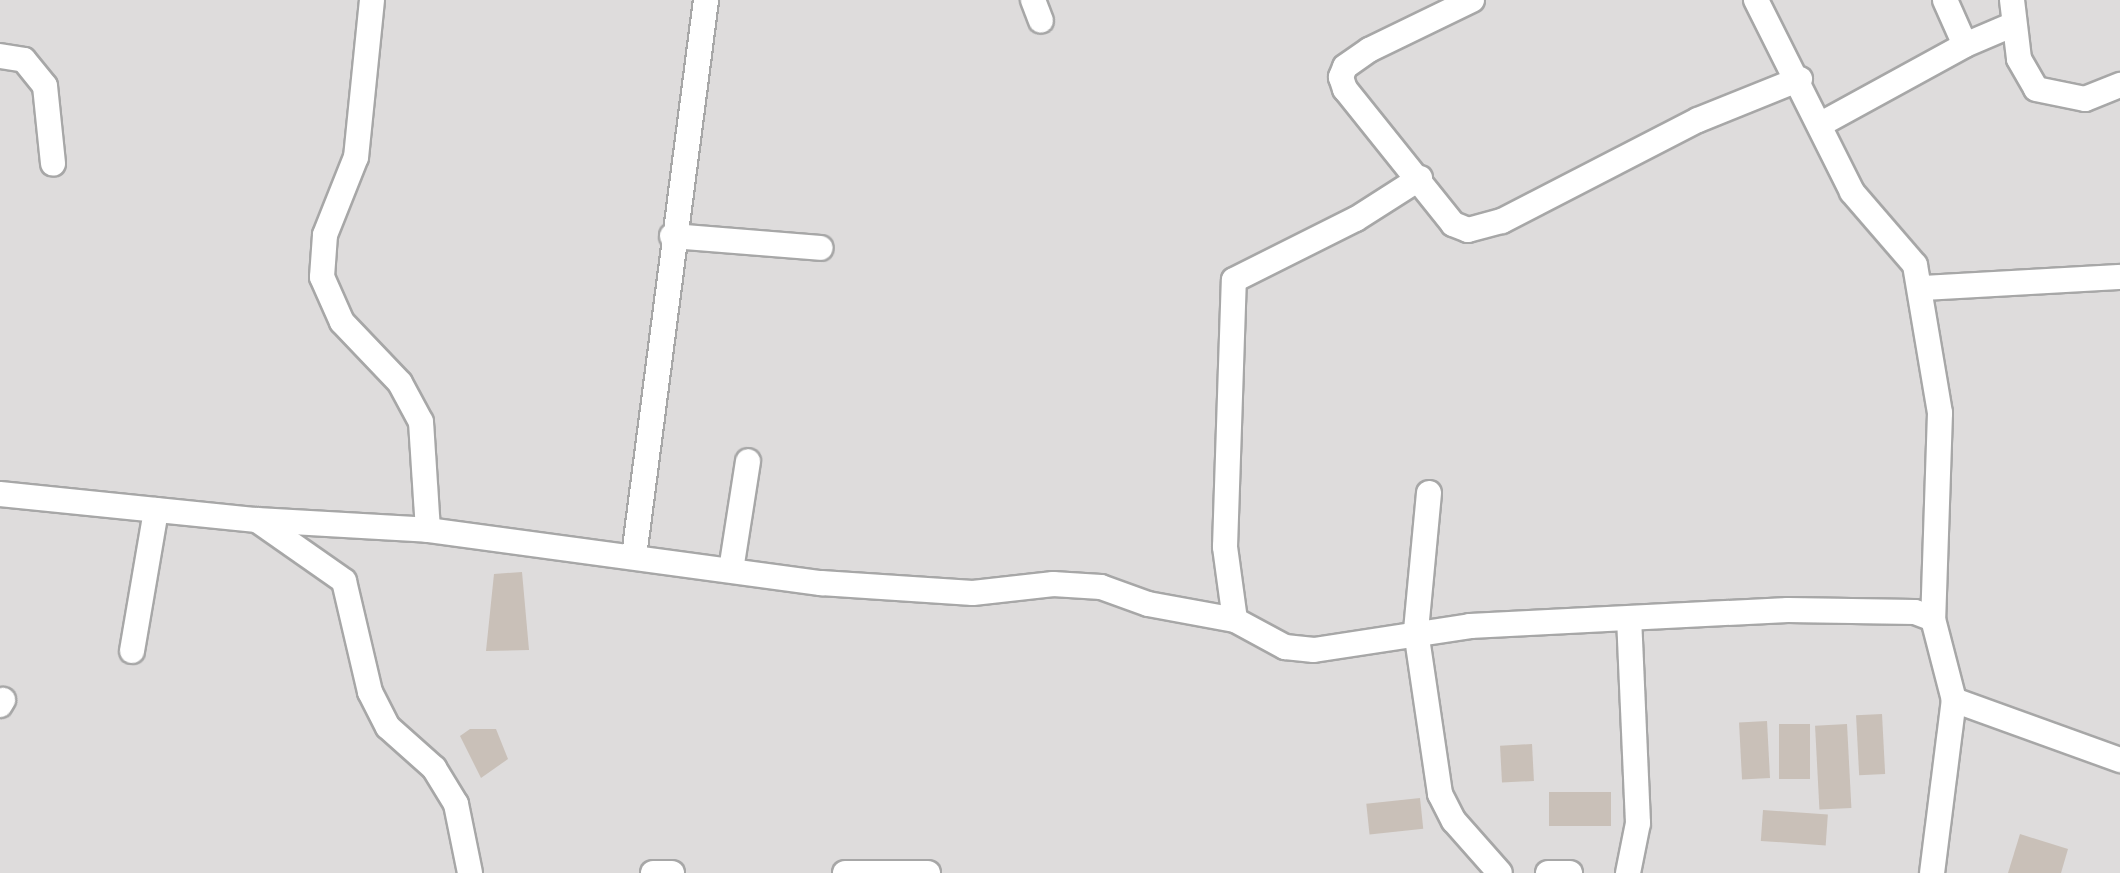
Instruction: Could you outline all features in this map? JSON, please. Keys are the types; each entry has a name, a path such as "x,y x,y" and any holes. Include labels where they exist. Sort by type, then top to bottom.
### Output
{"street":[{"path":"372,0 356,157 325,235 322,277 342,322 400,383 421,422 428,530"},
{"path":"634,556 672,236 706,0"},
{"path":"1472,0 1369,50 1345,67 1341,77 1345,89 1420,178 1453,224 1468,230 1502,221 1698,120 1800,79"},
{"path":"1756,0 1800,79 1852,192 1908,252 1922,288 1940,413 1933,619 1954,700 1932,873"},
{"path":"1945,0 1965,45"},
{"path":"2012,0 2012,25 2026,78 2036,89 2085,99 2120,85"},
{"path":"1821,124 1965,45 2012,25"},
{"path":"0,56 24,60 45,86 53,164"},
{"path":"1235,620 1225,547 1234,280 1356,219 1420,178"},
{"path":"672,236 821,248"},
{"path":"1922,288 2120,277"},
{"path":"731,570 748,461"},
{"path":"1429,493 1416,631 1440,794 1454,821 1500,873"},
{"path":"0,494 257,520 428,530 731,570 973,593 1053,584 1101,587 1148,604 1235,620 1285,647 1314,650 1416,631 1629,620 1849,609 1915,612 1933,619"},
{"path":"132,651 156,510"},
{"path":"257,520 344,581 370,692 388,727 434,768 456,804 470,873"},
{"path":"1609,873 1630,868 1638,823 1629,620"},
{"path":"1954,700 2120,760"},
{"path":"656,873 672,873"},
{"path":"845,873 928,873"},
{"path":"1548,873 1570,873"}],"shaded area":[{"path":"0,0 2120,0 2120,873 0,873"}],"building":[{"path":"522,572 529,650 486,651 494,574"},
{"path":"1882,714 1885,774 1859,775 1856,715"},
{"path":"1767,721 1770,778 1742,779 1739,722"},
{"path":"1779,724 1810,724 1810,779 1779,779"},
{"path":"1847,724 1851,808 1819,810 1815,726"},
{"path":"470,729 496,729 508,759 481,778 460,736"},
{"path":"1532,744 1534,781 1502,783 1500,746"},
{"path":"1549,792 1611,792 1611,826 1549,826"},
{"path":"1420,798 1423,829 1370,834 1366,804"},
{"path":"1763,810 1828,815 1826,845 1761,841"},
{"path":"2020,834 2068,849 2061,873 2008,873"}]}
